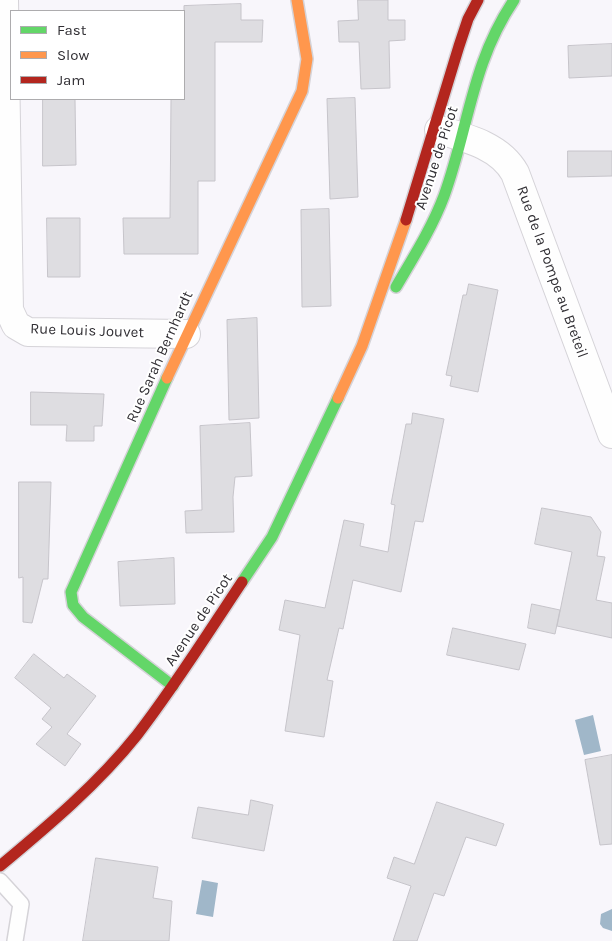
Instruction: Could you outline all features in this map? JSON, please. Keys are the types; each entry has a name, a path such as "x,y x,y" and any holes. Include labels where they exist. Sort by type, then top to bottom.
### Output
{"street":[{"name":"Rue Louis Jouvet","path":"4,0 9,310 16,324 28,332 186,334"},
{"name":"Rue Sarah Bernhardt","path":"173,686 83,617 73,605 71,592 186,334 302,91 307,59 297,0"},
{"name":"Avenue de Picot","path":"362,346 418,187 468,19 478,0"},
{"name":"Avenue de Picot","path":"0,866 36,836 96,780 136,736 173,686 272,537 297,488 362,346 428,230 443,197 490,39 514,0"},
{"path":"490,39 499,2"},
{"path":"461,3 468,19"},
{"name":"Rue de la Pompe au Breteil","path":"435,129 472,139 501,156 516,173 612,434"}],"lane":[{"path":"0,881 21,904 15,941"}],"water":[{"path":"593,715 601,751 584,755 575,720"},
{"path":"202,880 218,883 213,917 196,914"},
{"path":"612,909 612,931 603,928 600,924 601,914"}],"building":[{"path":"358,0 388,0 388,20 405,20 405,40 389,41 390,88 361,89 359,42 339,42 338,21 358,20"},
{"path":"241,4 241,20 263,20 262,42 215,42 215,181 198,181 198,254 124,254 123,218 170,218 171,100 185,100 184,6"},
{"path":"612,44 612,76 569,78 568,46"},
{"path":"355,98 358,197 330,199 327,99"},
{"path":"43,100 75,100 76,165 43,166"},
{"path":"568,151 612,151 612,176 568,177"},
{"path":"329,209 331,306 302,307 301,210"},
{"path":"47,218 80,218 80,277 48,277"},
{"path":"469,284 498,290 478,392 450,386 452,376 446,375 463,295 466,295"},
{"path":"257,318 259,418 229,420 227,320"},
{"path":"31,392 104,394 102,426 94,426 94,441 66,441 67,425 31,425"},
{"path":"413,413 444,419 423,522 415,521 401,592 353,580 343,629 339,628 327,680 333,681 324,737 285,731 300,635 279,630 285,600 325,608 344,520 364,524 360,546 388,552 395,505 391,504 406,424 411,424"},
{"path":"250,423 252,476 235,477 233,497 234,532 186,533 185,511 202,510 200,426"},
{"path":"19,482 51,482 48,579 43,579 32,623 23,622 23,577 19,578"},
{"path":"542,508 591,517 601,532 597,556 605,557 596,600 612,603 612,638 557,626 572,552 535,544"},
{"path":"174,558 175,604 120,606 118,562"},
{"path":"532,604 560,610 555,634 528,628"},
{"path":"453,628 526,644 519,670 447,655"},
{"path":"34,654 64,678 67,674 96,696 67,734 81,744 65,766 36,744 52,727 42,719 51,708 15,678"},
{"path":"612,755 612,844 600,845 585,760"},
{"path":"251,800 273,805 264,851 192,838 198,807 248,815"},
{"path":"437,802 504,824 496,846 466,837 444,896 434,893 417,941 393,941 411,886 387,878 394,857 414,864"},
{"path":"96,858 158,867 153,898 172,901 169,941 83,941"}],"traffic: fast":[{"path":"396,287 422,243 444,196 472,96 488,48 514,0"},
{"path":"167,378 71,592 73,605 83,617 173,686"},
{"path":"242,582 272,537 338,398"}],"traffic: slow":[{"path":"167,378 302,91 307,59 297,0"},
{"path":"338,398 362,346 406,220"}],"traffic: jam":[{"path":"406,220 459,46 468,19 478,0"},
{"path":"0,866 72,804 122,753 165,698 242,582"}]}
